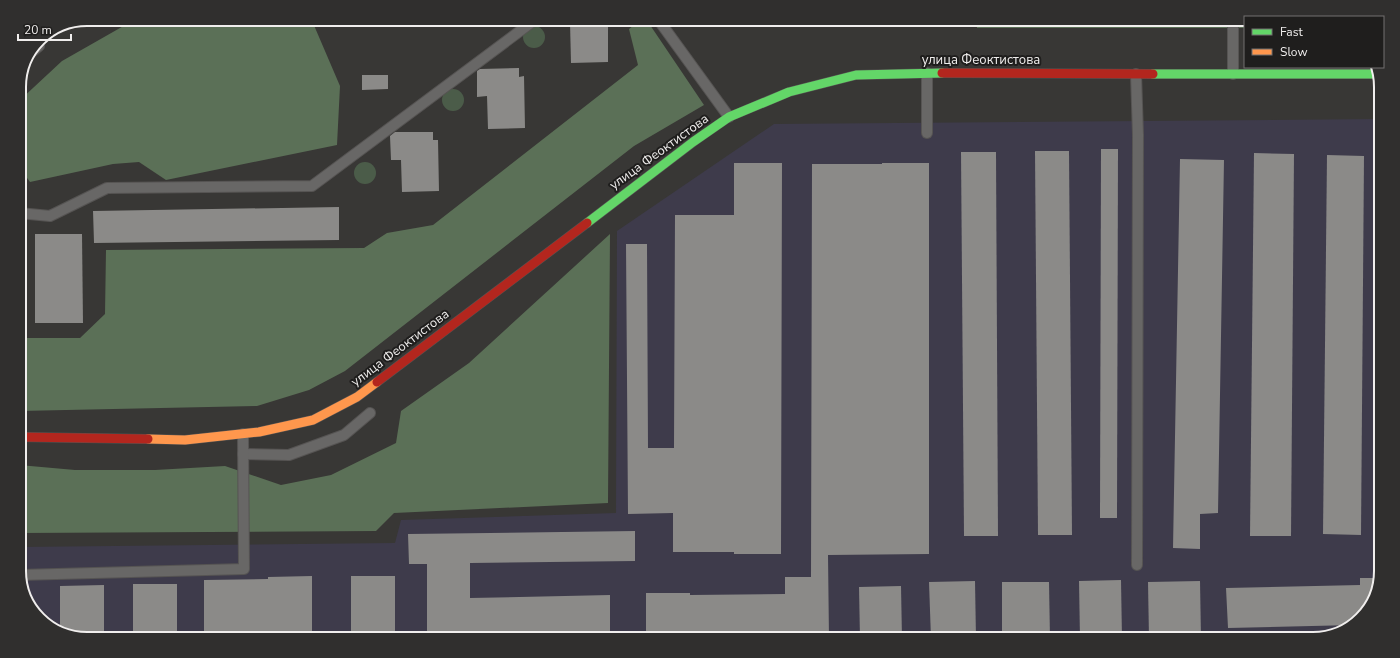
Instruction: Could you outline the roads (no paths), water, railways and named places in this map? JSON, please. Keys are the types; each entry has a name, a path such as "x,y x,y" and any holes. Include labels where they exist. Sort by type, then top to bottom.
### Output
{"street":[{"name":"улица Феоктистова","path":"26,437 185,440 259,432 313,420 357,397 693,142 729,117 789,92 856,75 927,73 1372,74"}],"lane":[{"path":"26,214 50,216 107,188 312,186 527,26"},
{"path":"663,26 729,117"},
{"path":"1233,26 1233,74"},
{"path":"927,73 927,133"},
{"path":"1136,74 1138,135 1136,565"},
{"path":"243,454 289,455 344,435 370,413"},
{"path":"26,575 244,569 243,434"}]}
